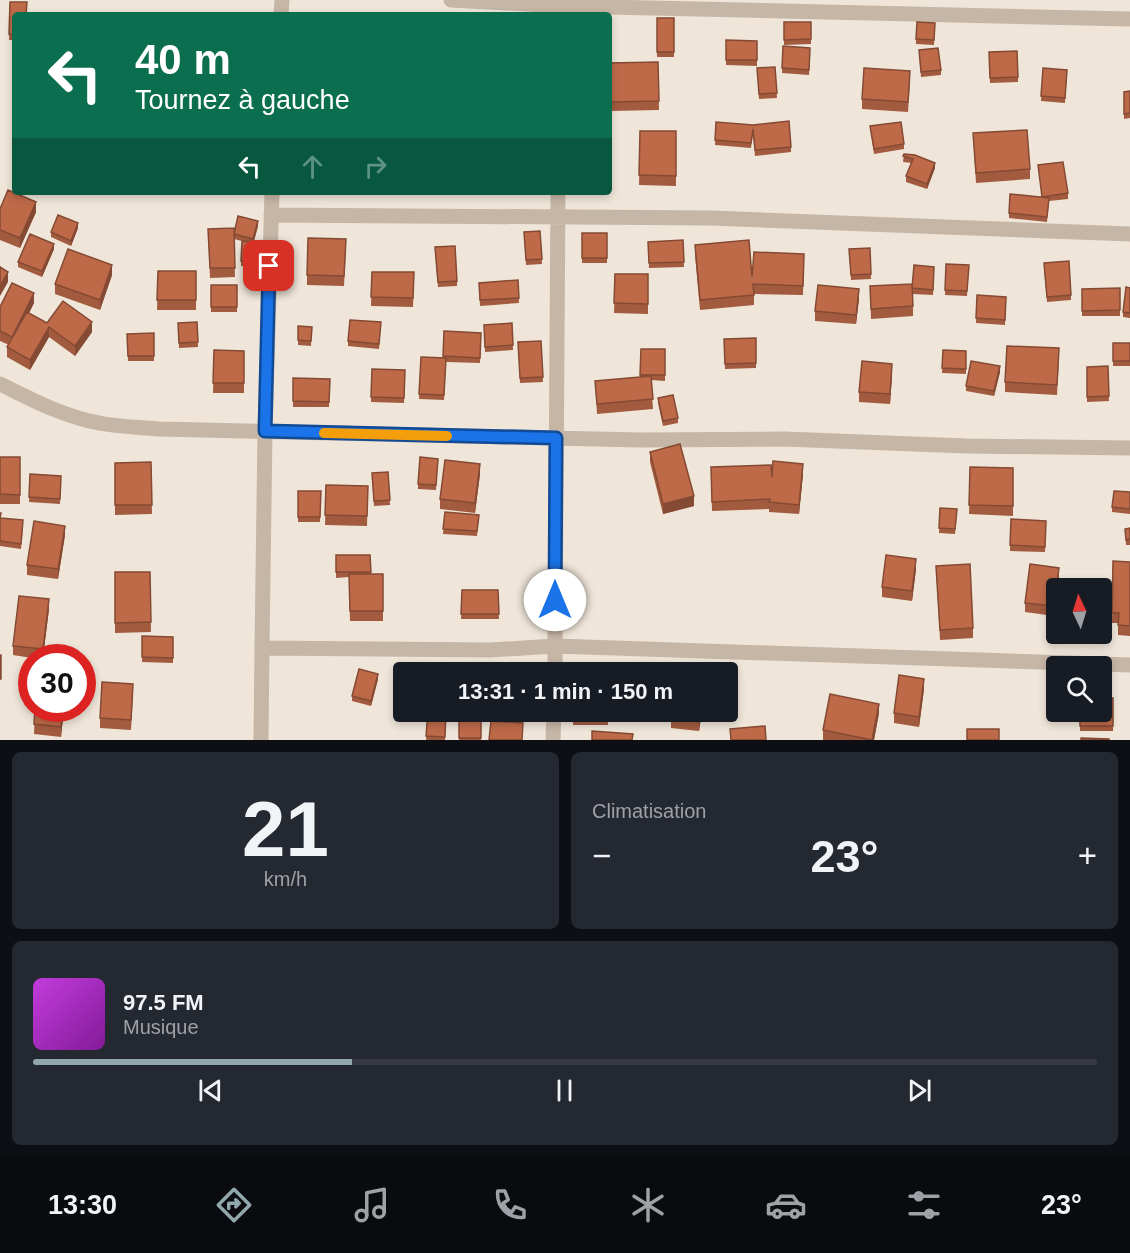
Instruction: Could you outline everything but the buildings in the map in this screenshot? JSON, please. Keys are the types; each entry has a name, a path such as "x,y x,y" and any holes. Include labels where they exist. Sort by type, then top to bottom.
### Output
{"street":[{"path":"451,0 563,10 1130,19"},
{"path":"261,740 265,431 272,195"},
{"path":"555,662 558,195"},
{"path":"271,215 711,218 1130,234"},
{"path":"0,384 73,416 98,423 159,429 1130,448"},
{"path":"262,648 490,650 555,646 1130,665"},
{"path":"553,740 554,722"}],"slow traffic":[{"path":"324,433 447,436"}],"route":[{"path":"269,266 265,431 556,438 555,600"}]}
